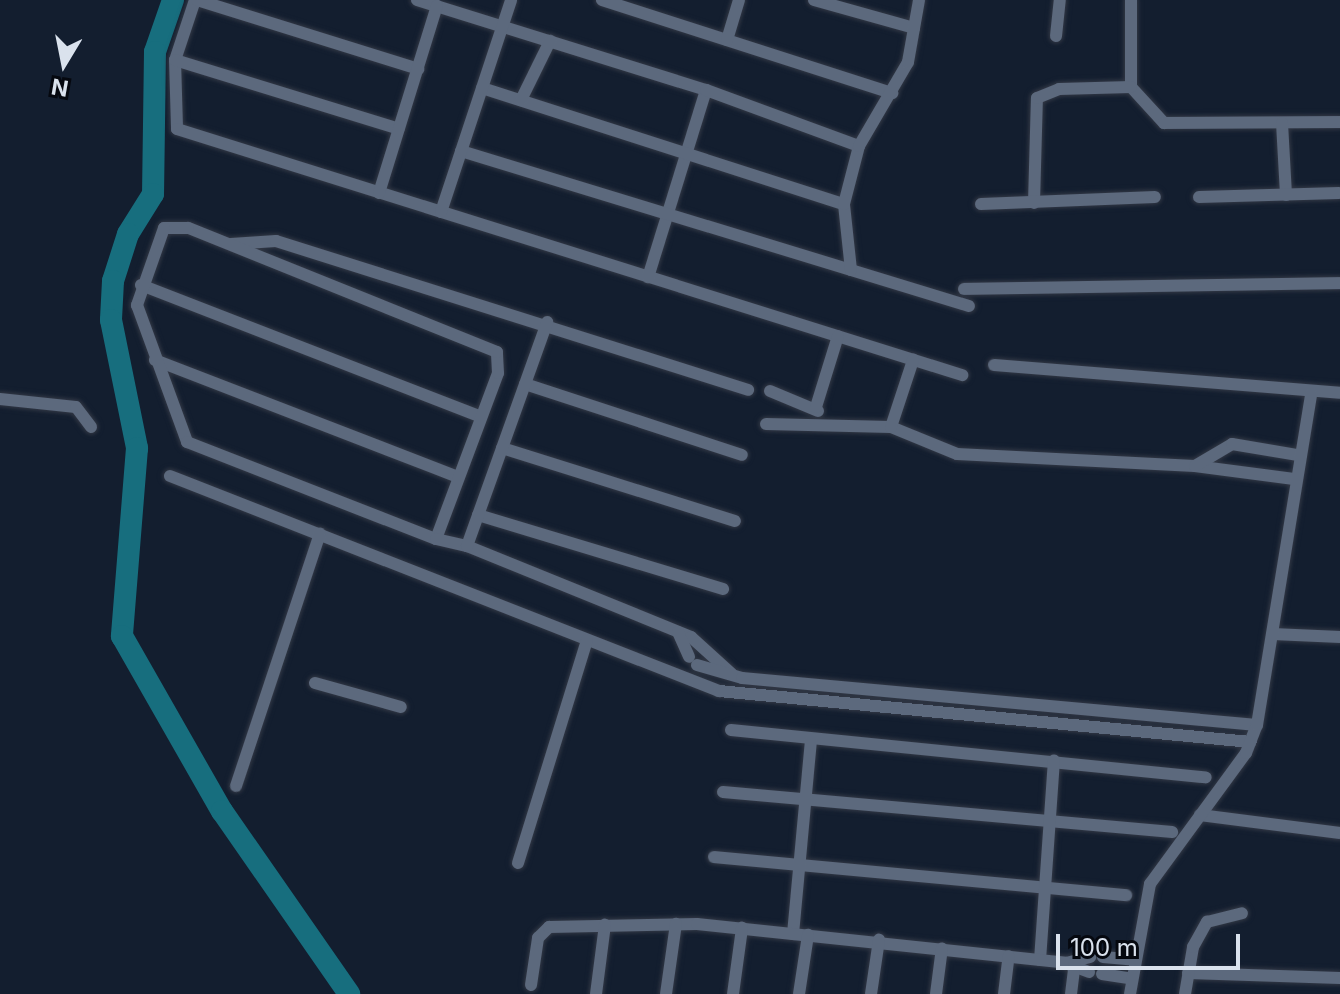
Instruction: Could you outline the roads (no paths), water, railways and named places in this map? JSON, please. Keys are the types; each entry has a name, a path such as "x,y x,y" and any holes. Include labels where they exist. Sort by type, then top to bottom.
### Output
{"street":[{"path":"418,69 196,0 175,60 177,129 962,375"},
{"path":"417,0 706,90 859,146"},
{"path":"441,212 511,0"},
{"path":"602,0 892,93"},
{"path":"727,40 739,0"},
{"path":"814,0 914,28"},
{"path":"851,270 844,204 859,146 892,93 914,28 919,0"},
{"path":"1056,36 1060,0"},
{"path":"1131,0 1131,87 1164,123 1340,122"},
{"path":"379,193 437,6"},
{"path":"521,100 550,41"},
{"path":"175,60 399,129"},
{"path":"1034,203 1037,98 1059,89 1131,87"},
{"path":"482,88 687,151 844,204"},
{"path":"648,277 706,90"},
{"path":"1282,123 1286,195"},
{"path":"461,151 969,306"},
{"path":"1199,197 1339,193"},
{"path":"981,204 1155,197"},
{"path":"436,539 477,415 499,366 490,347 173,224 157,237 137,305 187,442 436,539 467,546 678,632 732,674"},
{"path":"230,244 276,241 547,322 748,390"},
{"path":"964,289 1340,283"},
{"path":"141,285 477,415"},
{"path":"467,546 547,322"},
{"path":"824,425 816,407 838,336"},
{"path":"155,360 456,476"},
{"path":"891,427 913,360"},
{"path":"994,365 1311,394 1340,393"},
{"path":"525,384 742,455"},
{"path":"770,391 816,407"},
{"path":"1130,994 1150,884 1251,742 1257,725 1294,479 1311,394"},
{"path":"0,399 82,409 91,427"},
{"path":"766,424 891,427 957,454 1195,466 1294,479"},
{"path":"1195,466 1232,444 1298,455"},
{"path":"502,448 735,521"},
{"path":"170,476 731,694 1251,742"},
{"path":"478,515 723,589"},
{"path":"236,786 320,534"},
{"path":"678,632 693,661 732,674 1257,725"},
{"path":"1273,634 1340,637"},
{"path":"518,863 587,640"},
{"path":"315,683 401,707"},
{"path":"731,730 1206,777"},
{"path":"793,934 811,739"},
{"path":"1040,960 1054,760"},
{"path":"723,792 1172,832"},
{"path":"1200,815 1340,833"},
{"path":"714,857 1126,895"},
{"path":"1185,994 1188,973 1211,917 1242,913"},
{"path":"531,985 543,929 676,924 879,940 1072,963 1095,973 1132,979"},
{"path":"666,994 676,924"},
{"path":"596,994 605,925"},
{"path":"733,994 742,928"},
{"path":"799,994 808,935"},
{"path":"871,994 879,940"},
{"path":"936,994 942,948"},
{"path":"1004,994 1009,956"},
{"path":"1072,963 1096,957 1135,960"},
{"path":"1071,994 1072,963"},
{"path":"1188,973 1340,978"}],"waterway":[{"path":"173,0 155,52 153,194 128,234 113,281 111,320 137,448 122,636 222,811 349,994"}]}
